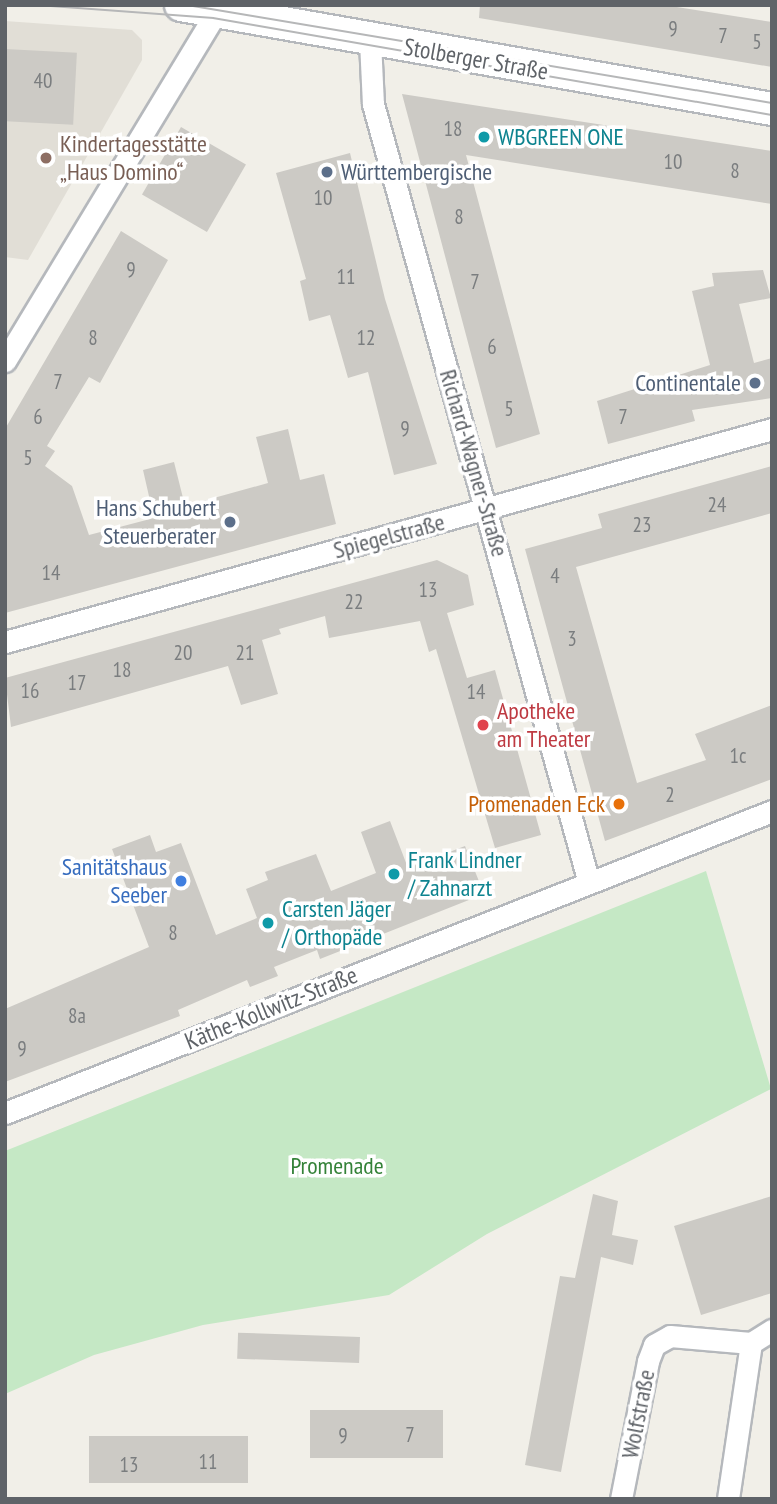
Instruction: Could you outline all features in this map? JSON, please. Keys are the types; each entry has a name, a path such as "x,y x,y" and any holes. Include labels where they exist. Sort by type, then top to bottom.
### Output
{"main road":[{"name":"Stolberger Straße","path":"181,5 370,41 772,109"}],"street":[{"path":"5,361 216,12"},
{"name":"Richard-Wagner-Straße","path":"370,41 373,103 589,883"},
{"name":"Spiegelstraße","path":"5,642 772,429"},
{"name":"Käthe-Kollwitz-Straße","path":"5,1113 772,811"},
{"path":"729,1499 751,1343 772,1330"},
{"name":"Wolfstraße","path":"621,1499 648,1361 654,1345 670,1336 751,1343"}],"shaded area":[{"name":"Kindertagesstätte „Haus Domino“","path":"5,21 132,30 142,40 142,60 28,260 5,257"}],"green space":[{"name":"Promenade","path":"706,871 771,1089 487,1234 389,1295 203,1325 94,1355 5,1394 5,1151"}],"building":[{"path":"480,5 664,5 772,22 772,67 479,18"},
{"path":"5,49 77,53 73,125 5,121"},
{"path":"402,94 772,151 772,204 466,155 540,434 496,448"},
{"path":"181,127 246,164 207,232 142,195"},
{"path":"350,153 385,299 437,464 394,475 368,372 348,378 330,315 309,321 300,281 306,279 276,173"},
{"path":"121,231 168,260 100,383 89,377 47,446 55,451 45,466 72,486 89,535 154,518 143,470 174,462 185,506 268,483 256,437 288,429 300,480 324,474 336,524 5,613 5,429"},
{"path":"763,270 771,298 739,304 754,363 772,358 772,398 692,410 695,421 608,444 597,401 710,365 692,291 714,286 712,273"},
{"path":"772,466 772,513 576,567 637,783 706,760 695,734 772,705 772,779 605,841 525,549 602,528 598,514"},
{"path":"437,560 468,575 474,605 447,613 467,678 495,670 541,835 495,848 436,649 429,652 420,621 329,638 325,616 279,629 281,634 262,640 278,694 241,705 228,666 11,727 5,678"},
{"path":"390,821 408,868 465,846 484,894 320,959 317,950 274,967 278,976 250,987 247,980 178,1010 180,1016 5,1082 5,1009 149,947 112,849 150,835 156,852 181,843 216,935 257,918 246,889 268,880 265,872 316,854 331,891 376,873 361,832"},
{"path":"593,1194 618,1201 612,1235 638,1240 633,1265 601,1257 561,1472 525,1465 560,1276 575,1278"},
{"path":"772,1196 772,1293 701,1315 674,1226"},
{"path":"238,1333 360,1337 359,1363 237,1359"},
{"path":"310,1410 443,1410 443,1458 310,1458"},
{"path":"89,1436 248,1436 248,1483 89,1483"}],"tram line":[{"path":"38,5 213,18 772,115"},
{"path":"187,5 772,103"}],"place":[{"name":"WBGREEN ONE","path":"484,137"},
{"name":"Kindertagesstätte „Haus Domino“","path":"46,158"},
{"name":"Württembergische","path":"327,172"},
{"name":"Continentale","path":"755,383"},
{"name":"Hans Schubert Steuerberater","path":"230,522"},
{"name":"Apotheke am Theater","path":"483,725"},
{"name":"Promenaden Eck","path":"619,804"},
{"name":"Frank Lindner / Zahnarzt","path":"394,874"},
{"name":"Sanitätshaus Seeber","path":"181,881"},
{"name":"Carsten Jäger / Orthopäde","path":"268,923"}]}
